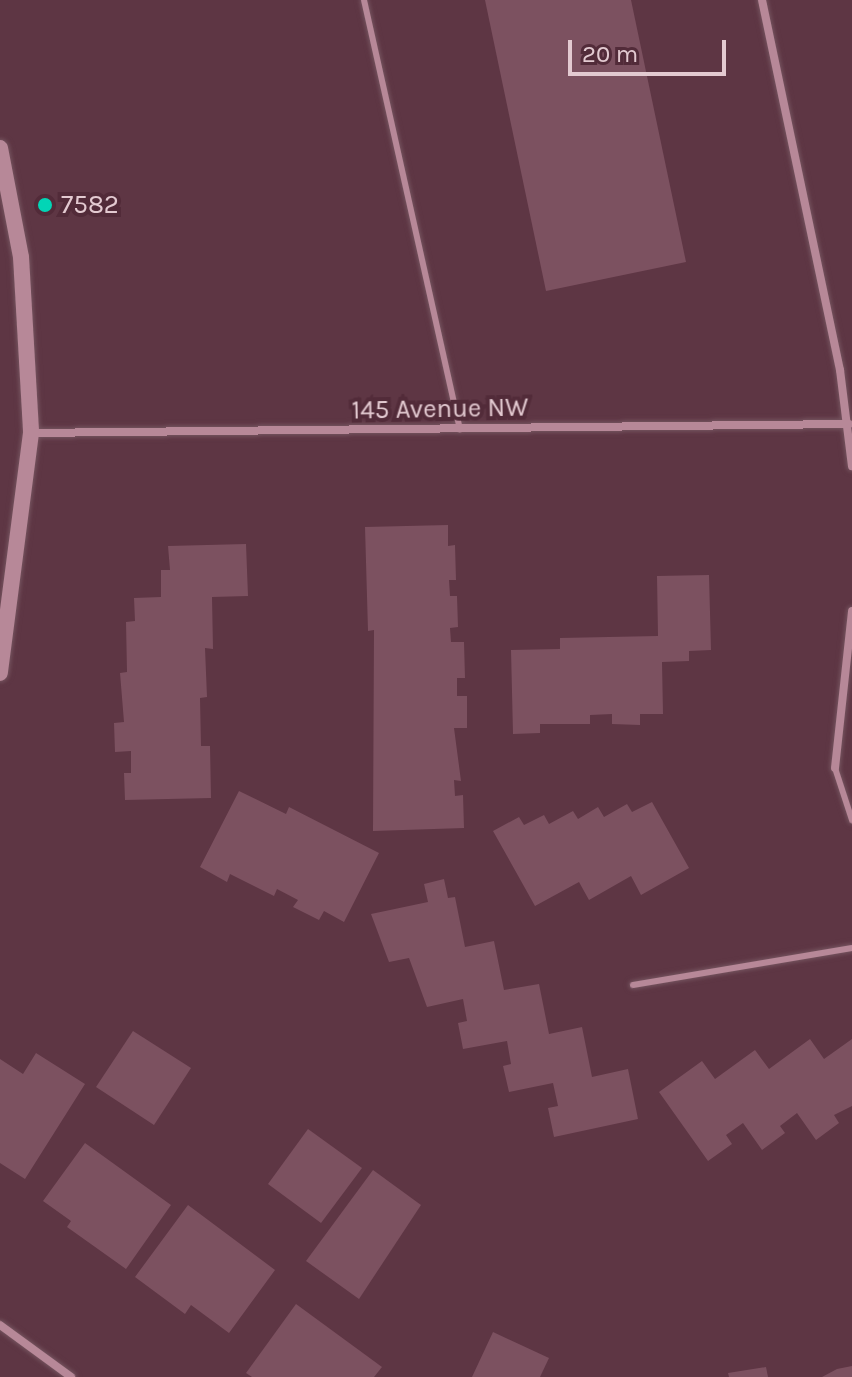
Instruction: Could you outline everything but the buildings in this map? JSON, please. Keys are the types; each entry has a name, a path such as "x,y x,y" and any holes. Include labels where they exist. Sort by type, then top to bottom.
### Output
{"street":[{"path":"762,0 849,424 852,466"},
{"path":"0,148 21,257 31,433 0,673"},
{"name":"145 Avenue NW","path":"31,433 849,424"},
{"path":"835,768 852,611"},
{"path":"0,1325 71,1377"}],"lane":[{"path":"364,0 460,429"},
{"path":"835,768 851,809 852,820"},
{"path":"633,985 852,948"}],"place":[{"name":"7582","path":"45,205"}]}
